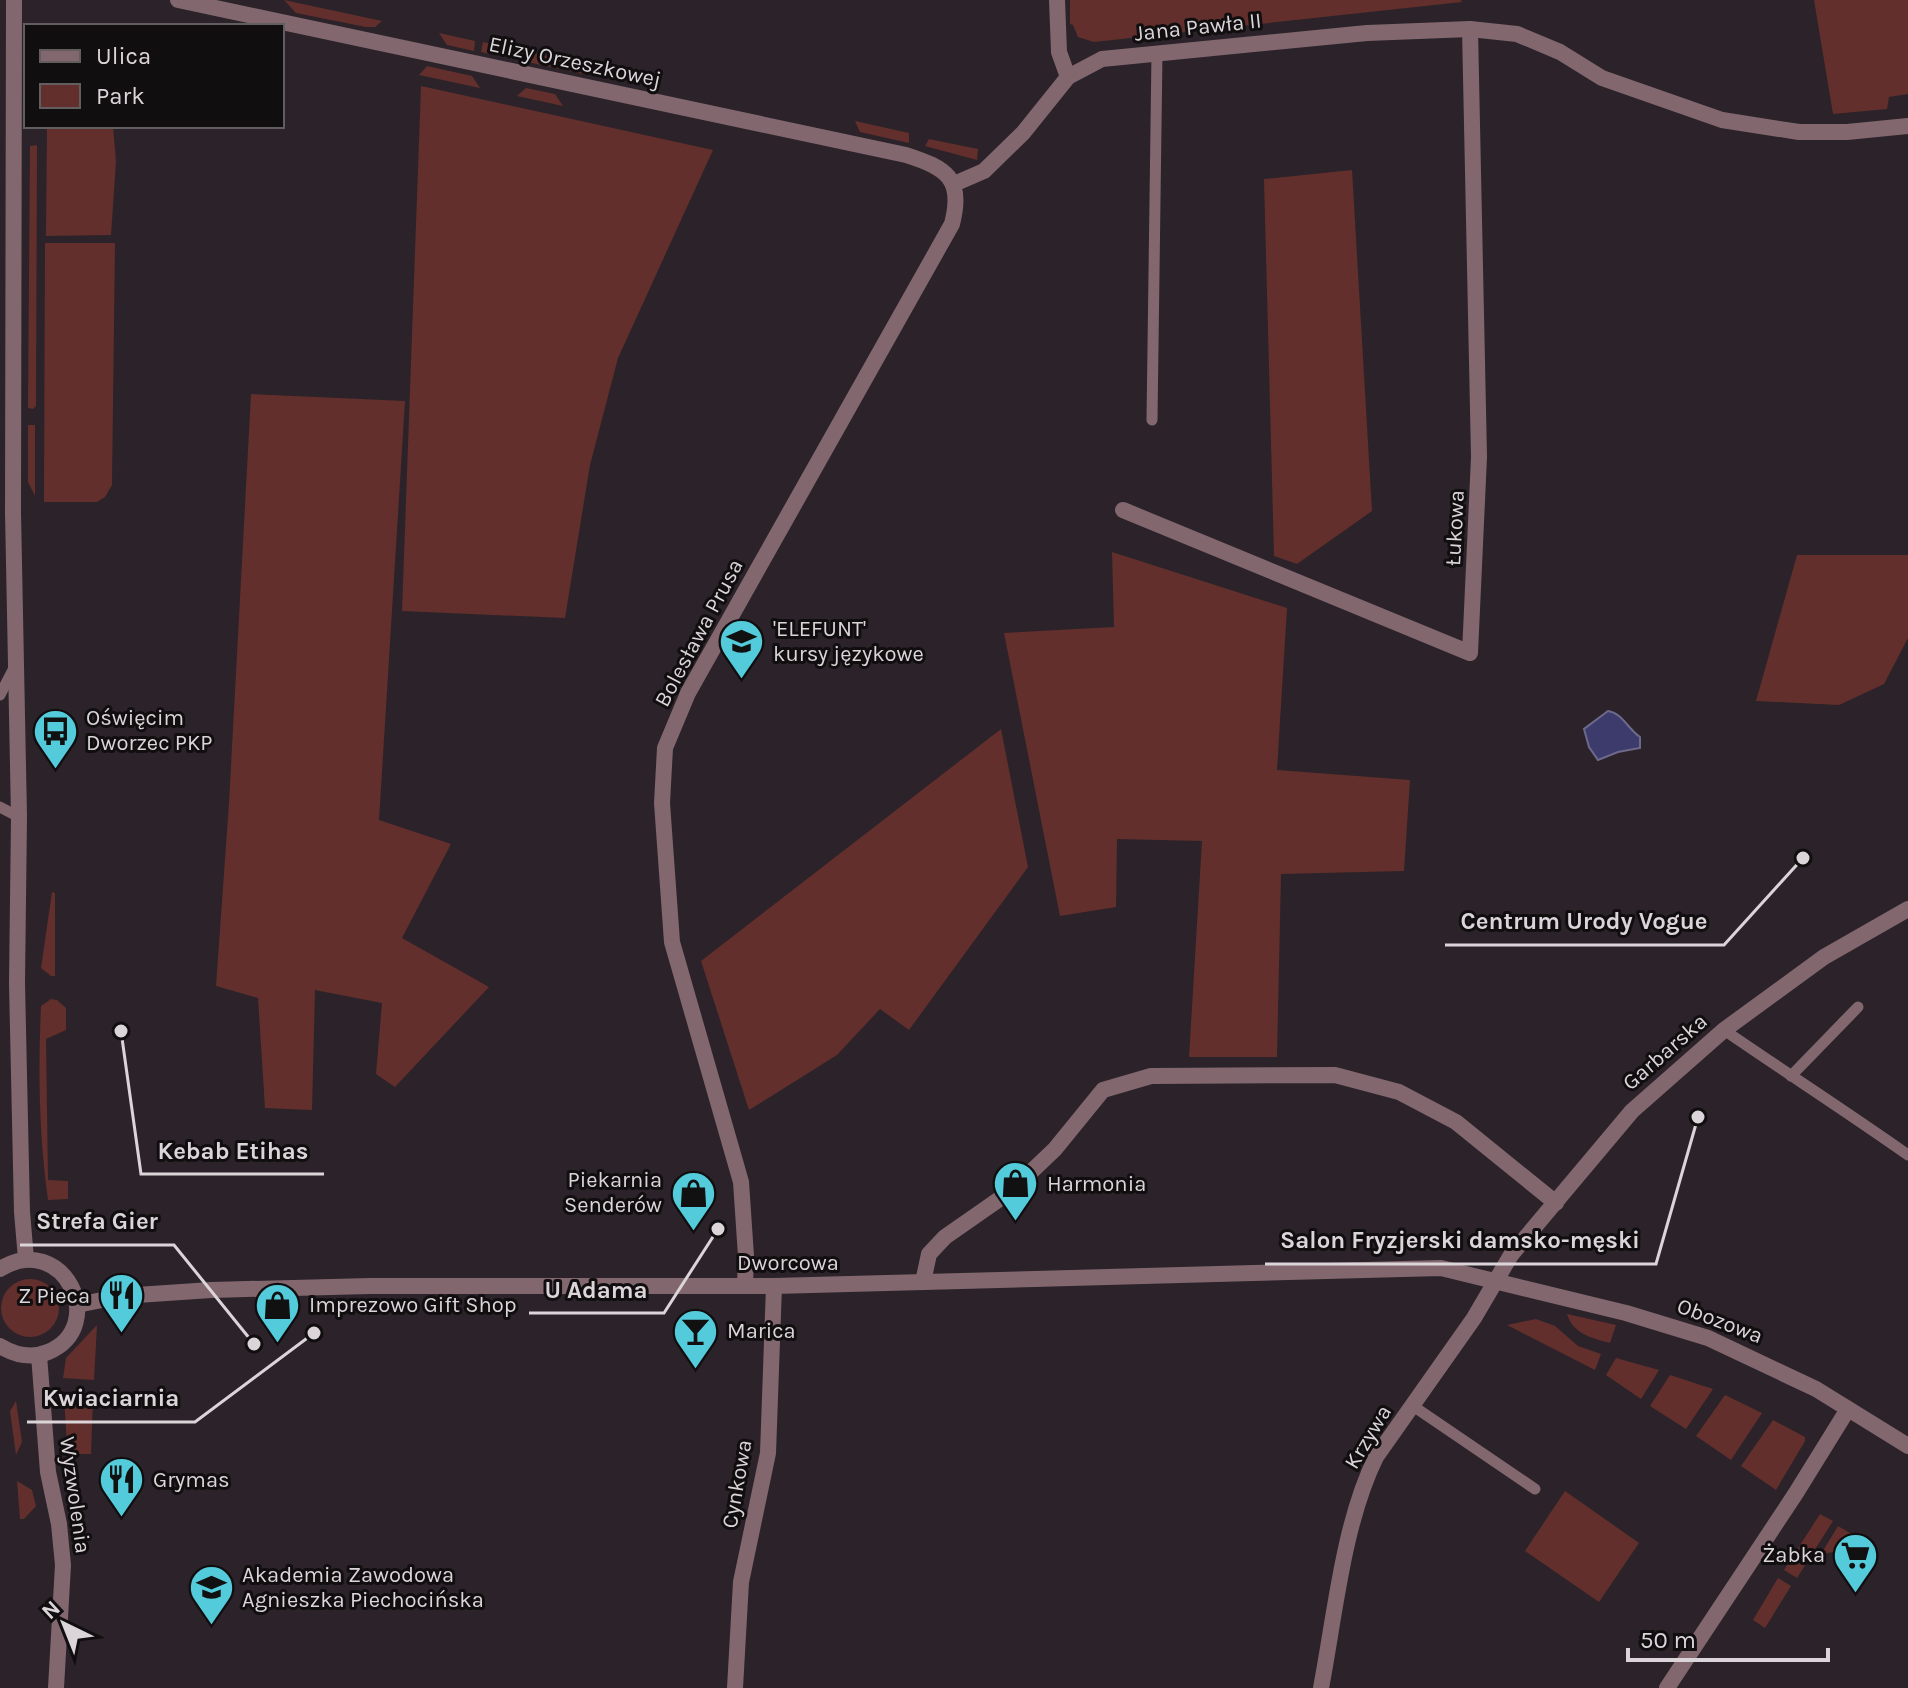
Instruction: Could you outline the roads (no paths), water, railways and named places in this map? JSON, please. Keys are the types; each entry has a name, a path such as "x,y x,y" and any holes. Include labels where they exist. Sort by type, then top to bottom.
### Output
{"street":[{"path":"14,0 15,668 19,817 17,999 26,1259"},
{"name":"Elizy Orzeszkowej","path":"178,0 906,155 937,166 954,184"},
{"path":"1057,0 1059,52 1068,77"},
{"name":"Jana Pawła II","path":"954,184 984,171 1005,153 1068,77 1102,59 1367,33 1470,29 1517,34 1560,52 1602,78 1722,120 1799,132 1847,132 1908,126"},
{"name":"Łukowa","path":"1123,510 1470,653 1479,457 1470,29"},
{"name":"Bolesława Prusa","path":"745,1285 741,1182 672,942 662,803 665,748 688,693 952,224 956,196 954,184"},
{"name":"Garbarska","path":"1498,1280 1511,1255 1632,1111 1724,1030 1824,957 1908,909"},
{"path":"923,1282 929,1254 945,1237 1011,1191 1055,1149 1103,1090 1151,1076 1335,1075 1399,1092 1456,1122 1556,1203"},
{"path":"0,1269 26,1259 49,1264 64,1274 73,1288 77,1305 71,1332 63,1342 39,1355 12,1353 0,1346"},
{"name":"Dworcowa","path":"77,1305 122,1296 211,1290 370,1286 774,1286 1441,1268 1498,1280"},
{"name":"Krzywa","path":"1321,1688 1351,1532 1364,1482 1376,1457 1498,1280"},
{"name":"Obozowa","path":"1498,1280 1670,1324 1708,1338 1764,1362 1908,1446"},
{"name":"Cynkowa","path":"735,1688 741,1582 768,1453 774,1286"},
{"name":"Wyzwolenia","path":"39,1355 48,1472 59,1524 63,1565 56,1688"},
{"path":"1667,1688 1848,1409"}],"lane":[{"path":"1152,420 1157,53"},
{"path":"0,695 15,668"},
{"path":"0,807 19,817"},
{"path":"1791,1076 1858,1007"},
{"path":"1724,1030 1908,1155"},
{"path":"1413,1406 1535,1489"}],"place":[{"name":"'ELEFUNT' kursy językowe","path":"742,681"},
{"name":"Oświęcim Dworzec PKP","path":"55,770"},
{"name":"Centrum Urody Vogue","path":"1803,858"},
{"name":"Kebab Etihas","path":"121,1031"},
{"name":"Salon Fryzjerski damsko-męski","path":"1698,1117"},
{"name":"Harmonia","path":"1016,1223"},
{"name":"U Adama","path":"718,1229"},
{"name":"Piekarnia Senderów","path":"693,1232"},
{"name":"Kwiaciarnia","path":"314,1333"},
{"name":"Z Pieca","path":"121,1335"},
{"name":"Strefa Gier","path":"254,1344"},
{"name":"Imprezowo Gift Shop","path":"278,1344"},
{"name":"Marica","path":"696,1370"},
{"name":"Grymas","path":"122,1519"},
{"name":"Żabka","path":"1856,1594"},
{"name":"Akademia Zawodowa Agnieszka Piechocińska","path":"211,1627"}]}
